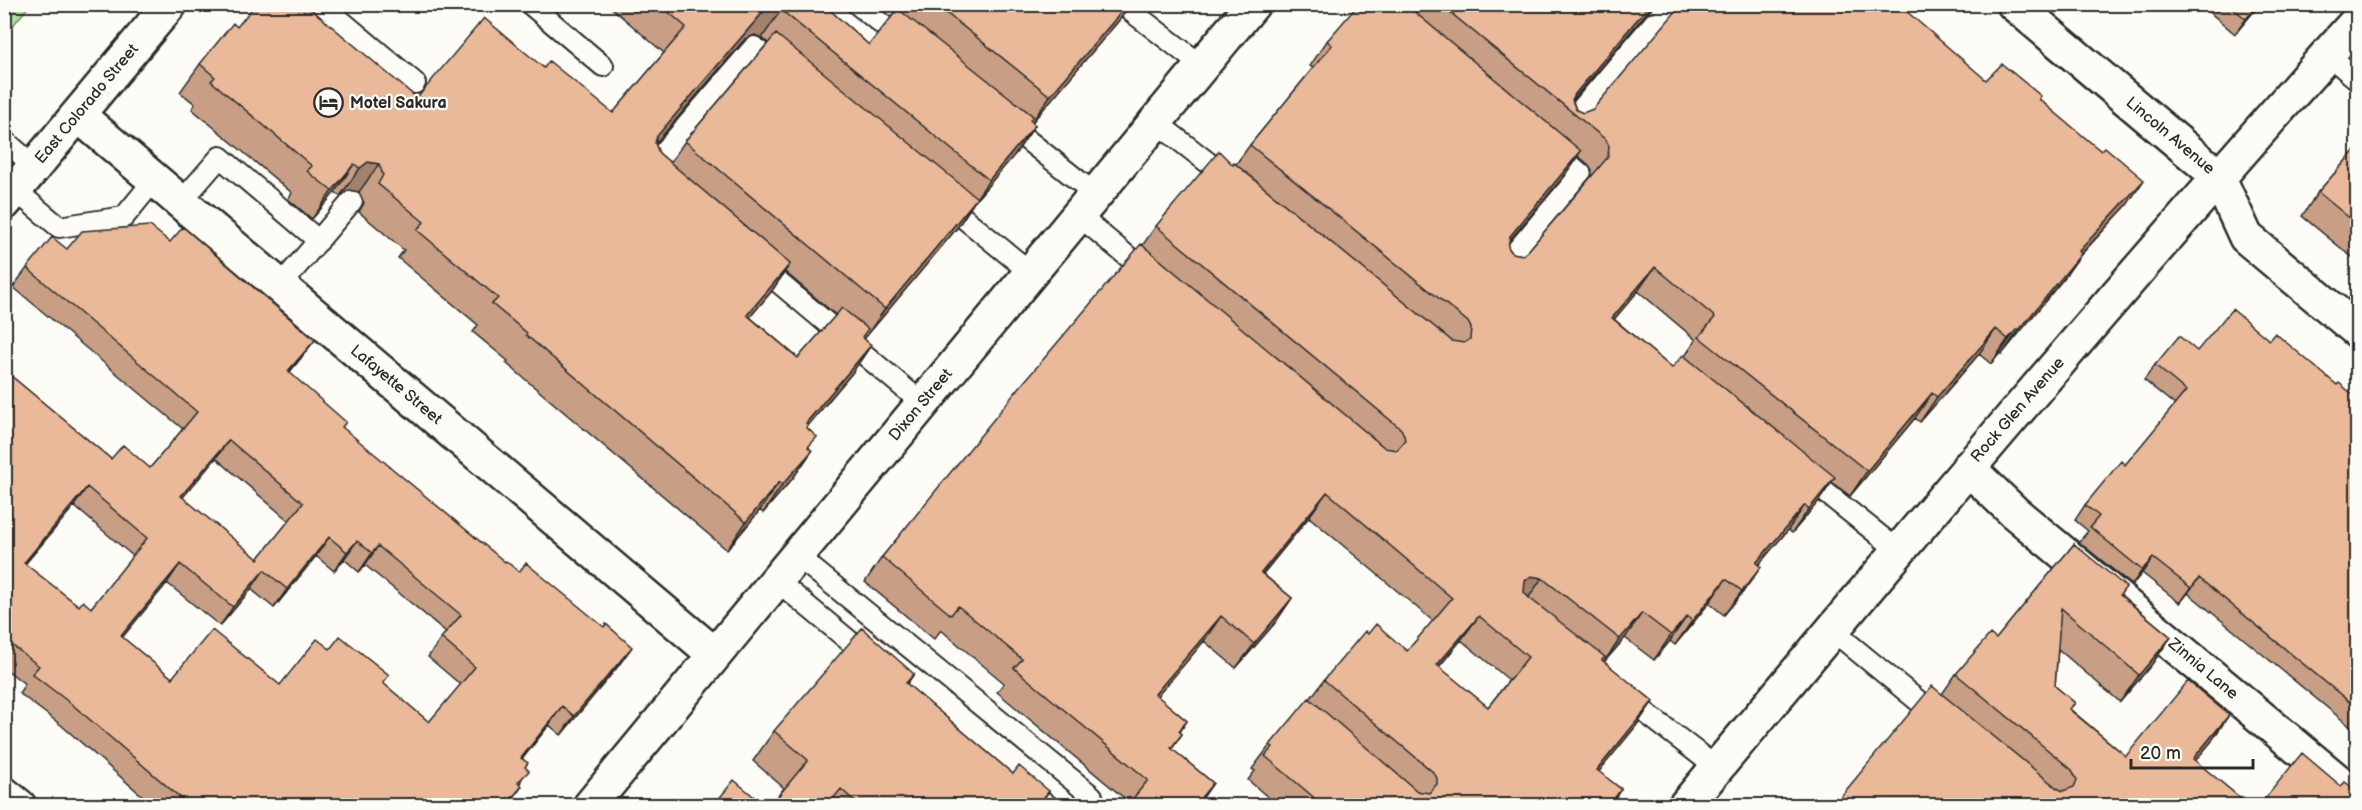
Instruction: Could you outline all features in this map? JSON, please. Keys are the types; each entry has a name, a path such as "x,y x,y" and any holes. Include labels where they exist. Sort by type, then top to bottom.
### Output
{"street":[{"name":"East Colorado Street","path":"18,187 170,4"},
{"name":"Dixon Street","path":"594,804 714,654 1253,4"},
{"name":"Lincoln Avenue","path":"2015,5 2218,176 2246,237 2358,331"},
{"name":"Rock Glen Avenue","path":"1685,806 1968,468 2218,176 2358,20"},
{"name":"Lafayette Street","path":"78,115 714,654"},
{"name":"Zinnia Lane","path":"1968,468 2014,512 2358,798"}],"lane":[{"path":"321,4 415,83"},
{"path":"530,4 603,66"},
{"path":"857,4 920,55"},
{"path":"1122,4 1202,66"},
{"path":"1567,126 1670,4"},
{"path":"665,187 647,172 754,46 791,77"},
{"path":"2327,54 2358,80"},
{"path":"993,113 1087,205 1162,285"},
{"path":"1156,122 1240,188"},
{"path":"1502,268 1581,174 1536,137"},
{"path":"4,140 18,187 59,227 124,217 154,179"},
{"path":"181,202 220,157 319,241"},
{"path":"929,190 1030,273"},
{"path":"280,286 352,201"},
{"path":"746,255 922,403"},
{"path":"1789,463 1899,551"},
{"path":"786,568 887,672"},
{"path":"786,568 1092,796"},
{"path":"1832,630 1955,731"},
{"path":"1609,684 1717,768"},
{"path":"1012,776 1048,806"}],"green space":[{"path":"4,5 30,5 5,35"}],"building":[{"path":"256,4 305,4 417,98 484,18 544,68 549,61 613,113 686,27 659,4 823,4 869,45 898,9 1033,116 1030,120 1035,125 989,180 775,7 764,11 657,136 655,143 659,153 790,264 747,315 798,358 842,308 868,329 862,337 871,345 806,423 808,425 806,427 817,437 808,447 812,451 782,485 779,482 746,522 492,304 498,298 417,230 424,222 378,184 383,175 379,164 368,162 360,168 354,164 332,191 307,171 312,166 211,81 215,77 200,64 233,23 237,27"},
{"path":"935,4 1128,4 1050,96"},
{"path":"1366,4 1405,4 1581,151 1510,236 1508,247 1512,253 1523,255 1528,251 1608,157 1609,146 1606,140 1440,4 1650,4 1575,94 1572,100 1576,110 1583,113 1593,109 1682,4 1898,4 1986,80 2002,64 2041,96 2039,99 2101,151 2105,147 2144,180 2079,251 2081,254 2019,330 2017,329 2008,339 1996,329 1937,397 1932,393 1867,471 1699,337 1715,317 1655,267 1612,318 1672,368 1683,355 1835,477 1809,509 1805,505 1756,563 1761,567 1742,591 1726,579 1692,621 1687,616 1671,635 1642,613 1620,639 1542,578 1531,576 1525,581 1524,592 1528,597 1605,657 1602,660 1653,701 1597,770 1621,789 1609,806 1324,806 1265,756 1273,747 1270,745 1309,698 1417,791 1429,793 1437,784 1437,778 1433,772 1324,680 1365,631 1368,634 1376,624 1407,651 1452,598 1327,492 1261,573 1292,598 1254,644 1221,616 1155,694 1187,721 1179,731 1182,734 1171,748 1213,783 1194,806 1137,806 1131,801 1148,780 1014,668 1022,659 958,606 951,615 882,557 1019,388 1141,244 1385,448 1397,450 1405,441 1401,429 1156,226 1219,151 1233,165 1234,163 1452,341 1464,343 1470,339 1471,328 1468,322 1250,145 1332,45 1327,41 1357,6 1361,10","holes":["1479,616 1528,657 1488,707 1437,665"]},
{"path":"2228,4 2258,4 2246,19"},
{"path":"776,34 977,198 885,309 685,141"},
{"path":"2358,147 2358,225 2318,192"},
{"path":"150,226 170,242 183,227 315,340 288,371 346,422 342,427 505,562 519,572 526,563 604,627 606,624 632,647 574,716 562,706 521,758 528,763 525,767 529,771 518,782 522,786 505,806 190,806 74,706 32,674 39,666 4,639 4,370 111,459 123,445 150,468 197,412 27,268 52,237 67,249 82,231","holes":["229,440 303,503 258,559 181,496","87,487 147,538 91,608 83,601 79,606 24,563","329,537 347,552 357,541 372,553 378,546 461,615 441,638 475,667 429,722 383,683 389,675 340,636 330,649 317,639 280,685 212,630 172,678 121,636 180,564 233,607 264,570 287,589"]},
{"path":"2232,309 2269,340 2275,333 2337,385 2339,383 2358,399 2358,709 2199,578 2191,588 2153,558 2142,570 2090,527 2099,516 2085,505 2121,461 2125,465 2186,391 2155,365 2179,336 2197,351"},
{"path":"2074,544 2126,587 2120,595 2171,637 2139,675 2061,608 2055,686 2075,703 2069,709 2126,756 2188,681 2229,715 2193,759 2250,806 1833,806 1932,686 2057,788 2063,791 2074,787 2077,780 2072,770 1956,674 1990,634 1996,639"},
{"path":"862,628 914,674 906,683 1013,774 1019,766 1049,791 1037,806 860,806 841,789 827,806 770,806 808,760 774,731"},
{"path":"2302,753 2341,786 2345,782 2358,792 2358,806 2259,806"},
{"path":"734,780 765,806 713,806"},
{"path":"1807,799 1815,806 1802,806"}],"place":[{"name":"Motel Sakura","path":"329,103"}]}
